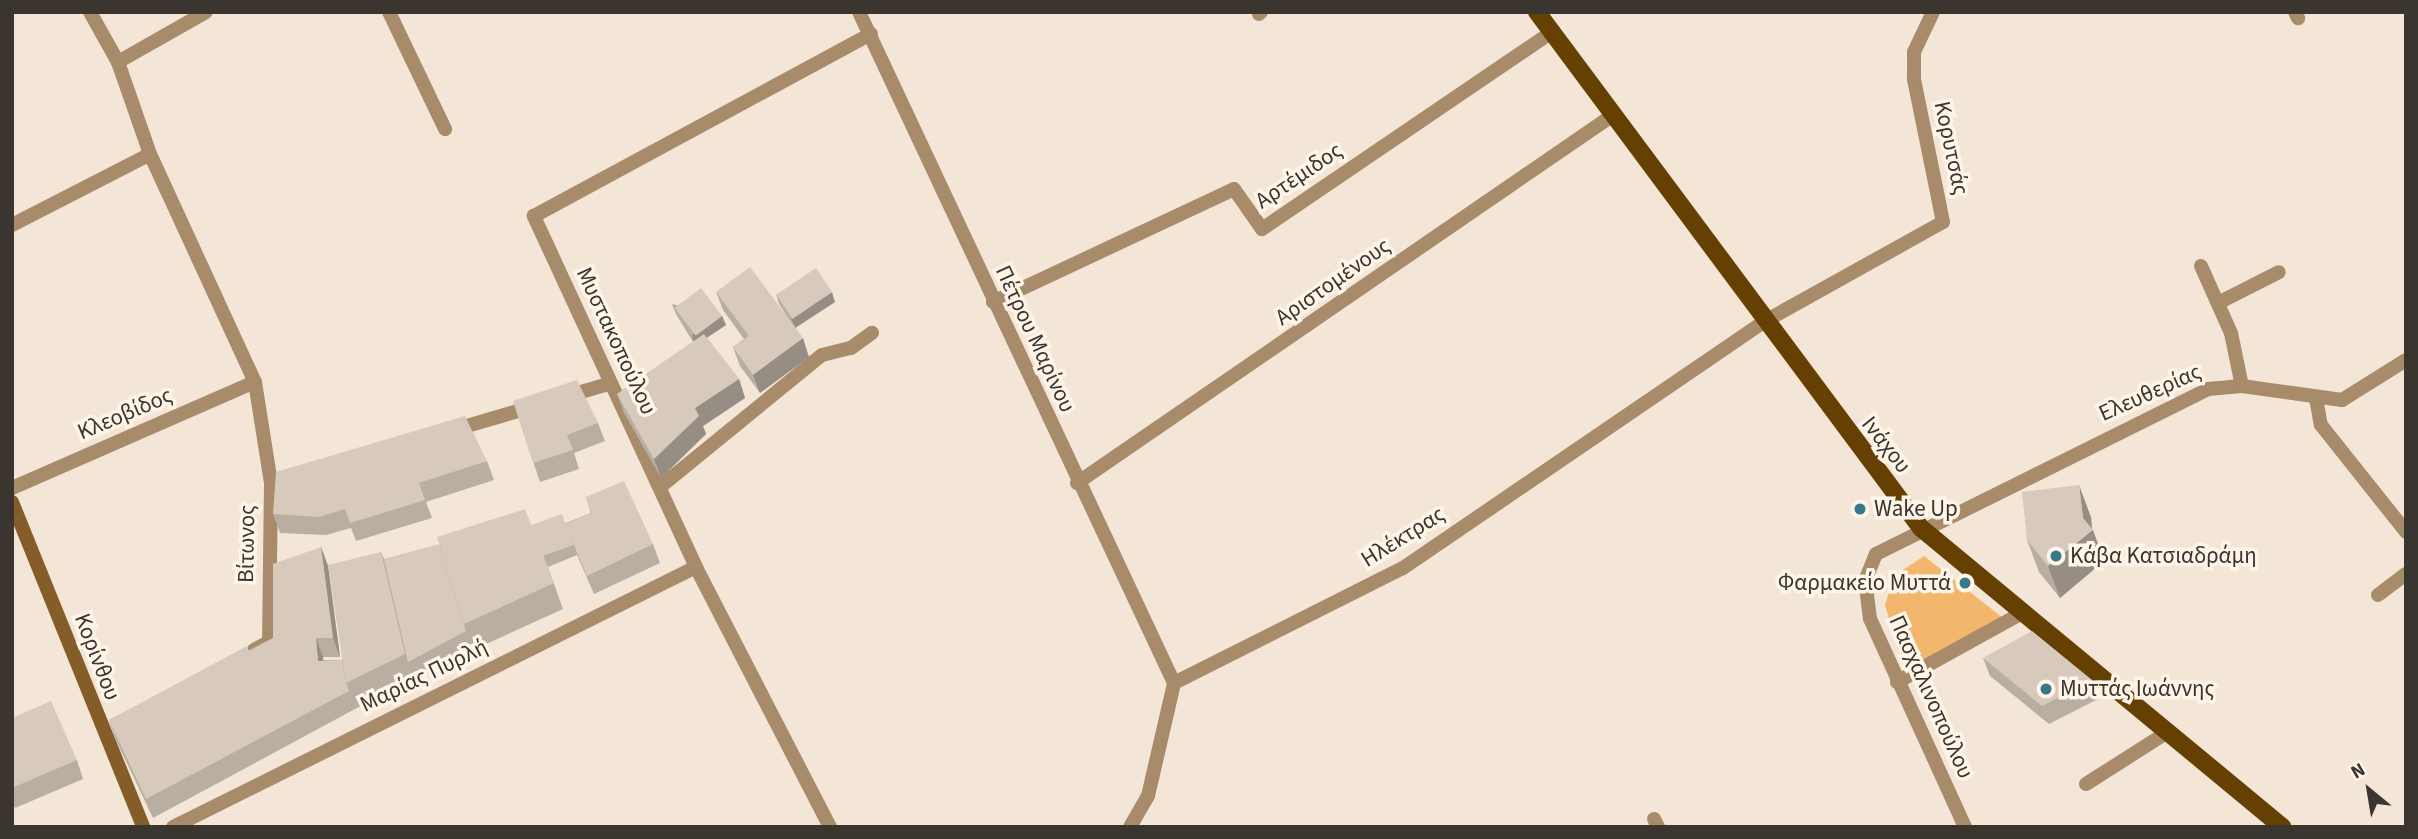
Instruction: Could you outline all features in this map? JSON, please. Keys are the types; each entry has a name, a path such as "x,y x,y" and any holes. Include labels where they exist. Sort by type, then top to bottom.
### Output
{"main road":[{"name":"Ινάχου","path":"1537,12 1921,528 2163,734 2282,827"},
{"name":"Κορίνθου","path":"12,502 143,827"}],"street":[{"path":"90,12 118,62 150,153 255,382"},
{"path":"118,62 206,12"},
{"path":"389,12 445,129"},
{"name":"Πέτρου Μαρίνου","path":"859,12 872,34 1077,483 1174,683"},
{"name":"Κορυτσάς","path":"1767,320 1943,222 1914,79 1914,52 1933,12"},
{"name":"Αρτέμιδος","path":"993,302 1234,189 1262,229 1553,31"},
{"name":"Μυστακοπούλου","path":"830,827 696,566 660,487 629,409 608,384 534,216 872,34"},
{"name":"Αριστομένους","path":"1077,483 1613,115"},
{"path":"12,225 150,153"},
{"path":"2201,265 2218,303 2242,386"},
{"path":"2218,303 2279,272"},
{"name":"Ηλέκτρας","path":"1174,683 1403,568 1767,320"},
{"path":"660,487 822,355 851,348 872,333"},
{"name":"Ελευθερίας","path":"1921,528 2208,389 2242,386 2342,400 2406,360"},
{"name":"Βίτωνος","path":"233,662 269,642 277,482 255,382"},
{"name":"Κλεοβίδος","path":"12,488 255,382"},
{"path":"440,434 608,384"},
{"path":"2316,398 2320,425 2406,532"},
{"name":"Πασχαλινοπούλου","path":"1921,528 1876,554 1865,581 1870,619 1965,827"},
{"name":"Μαρίας Πυρλή","path":"173,827 696,566"},
{"path":"2378,595 2406,574"},
{"path":"1898,682 2020,614"},
{"path":"1130,827 1149,796 1174,683"},
{"path":"103,733 126,720"},
{"path":"2086,784 2163,734"}],"shaded area":[{"path":"1924,556 2003,618 1905,671 1885,605 1894,576"}],"building":[{"path":"750,267 803,338 753,375 733,347 749,336 716,292"},
{"path":"816,268 832,292 792,319 776,295"},
{"path":"701,288 722,316 696,336 675,308"},
{"path":"704,334 739,379 695,408 699,416 654,459 617,394"},
{"path":"577,380 598,423 567,435 573,450 533,463 513,401"},
{"path":"465,416 487,461 419,483 425,500 350,523 345,509 319,517 273,514 276,472"},
{"path":"624,481 653,544 587,576 565,524 592,513 586,497"},
{"path":"2079,485 2083,518 2093,530 2048,566 2027,540 2022,492"},
{"path":"525,509 554,583 464,624 437,537"},
{"path":"562,514 573,545 542,556 531,525"},
{"path":"439,544 466,631 408,662 384,559"},
{"path":"321,547 333,638 316,638 318,661 342,660 349,691 146,799 109,720 247,646 249,651 273,638 273,564"},
{"path":"381,552 405,654 346,683 328,565"},
{"path":"2032,631 2092,680 2042,706 1983,658"},
{"path":"51,701 77,760 12,788 12,718"}],"place":[{"name":"Wake Up","path":"1860,509"},
{"name":"Κάβα Κατσιαδράμη","path":"2056,556"},
{"name":"Φαρμακείο Μυττά","path":"1965,583"},
{"name":"Μυττάς Ιωάννης","path":"2046,689"}]}
